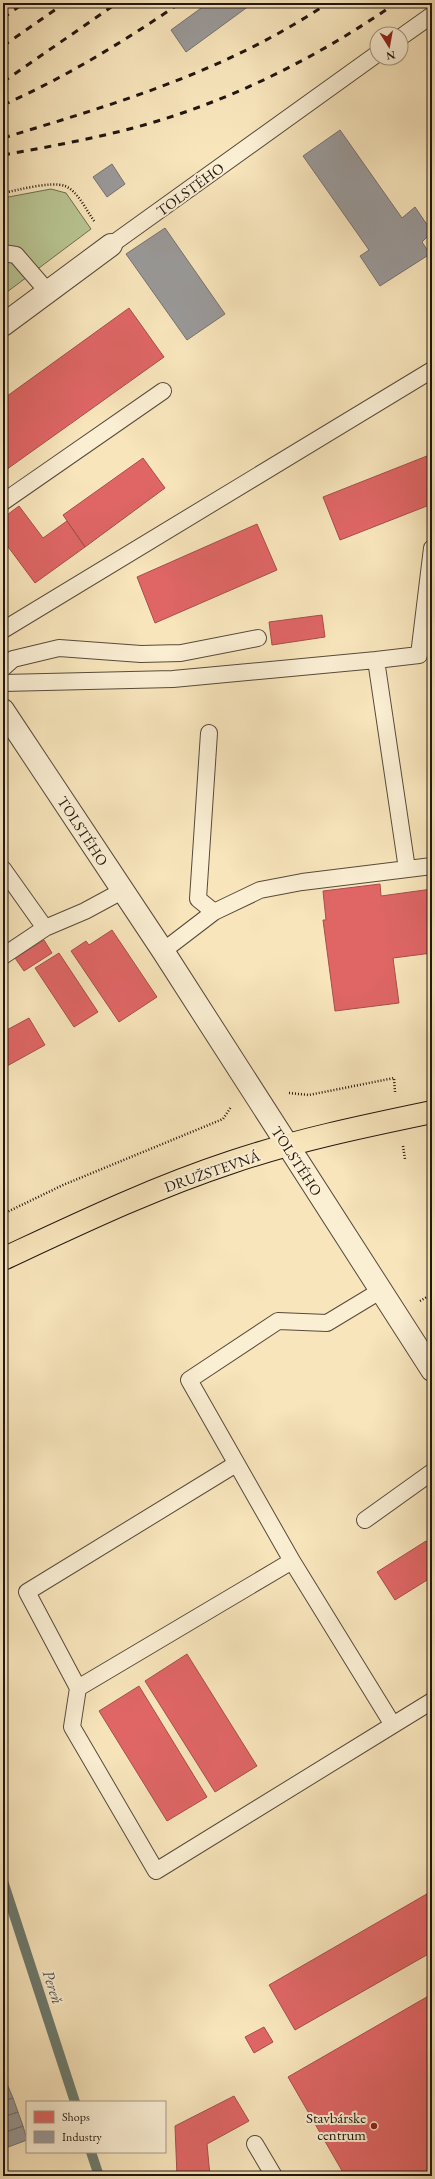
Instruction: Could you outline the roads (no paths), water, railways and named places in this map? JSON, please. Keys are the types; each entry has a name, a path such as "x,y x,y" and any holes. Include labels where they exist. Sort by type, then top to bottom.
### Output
{"main road":[{"name":"DRUŽSTEVNÁ","path":"3,1259 94,1216 146,1194 232,1162 287,1146 432,1112"}],"street":[{"name":"TOLSTÉHO","path":"3,325 111,246"},
{"name":"TOLSTÉHO","path":"3,710 163,952 432,1370"}],"lane":[{"path":"409,31 432,15"},
{"name":"TOLSTÉHO","path":"111,246 369,60"},
{"path":"3,253 16,255 48,292"},
{"path":"3,630 432,370"},
{"path":"3,502 163,391"},
{"path":"3,683 173,679 419,655 432,548"},
{"path":"3,668 13,659 59,648 141,654 181,652 258,638"},
{"path":"376,660 407,869"},
{"path":"209,733 198,899 214,912"},
{"path":"163,952 214,912 260,890 302,882 432,866"},
{"path":"3,869 45,928"},
{"path":"3,956 45,928 85,911 122,891"},
{"path":"380,1291 327,1323 278,1321 189,1380 292,1561 393,1725"},
{"path":"236,1464 27,1592 78,1688 72,1727 156,1871 432,1701"},
{"path":"364,1520 432,1472"},
{"path":"78,1688 292,1561"},
{"path":"255,2144 274,2176"}],"waterway":[{"name":"Pereň","path":"3,1881 75,2101"},
{"name":"Pereň","path":"91,2153 99,2176"}],"railway":[{"path":"3,18 24,3"},
{"path":"3,46 65,3"},
{"path":"3,82 117,3"},
{"path":"3,105 72,71 180,3"},
{"path":"3,138 88,112 171,83 251,48 290,27 328,3"},
{"path":"3,155 115,133 184,113 216,101 278,73 309,57 368,22 396,3"}],"place":[{"name":"Stavbárske centrum","path":"374,2126"}]}
